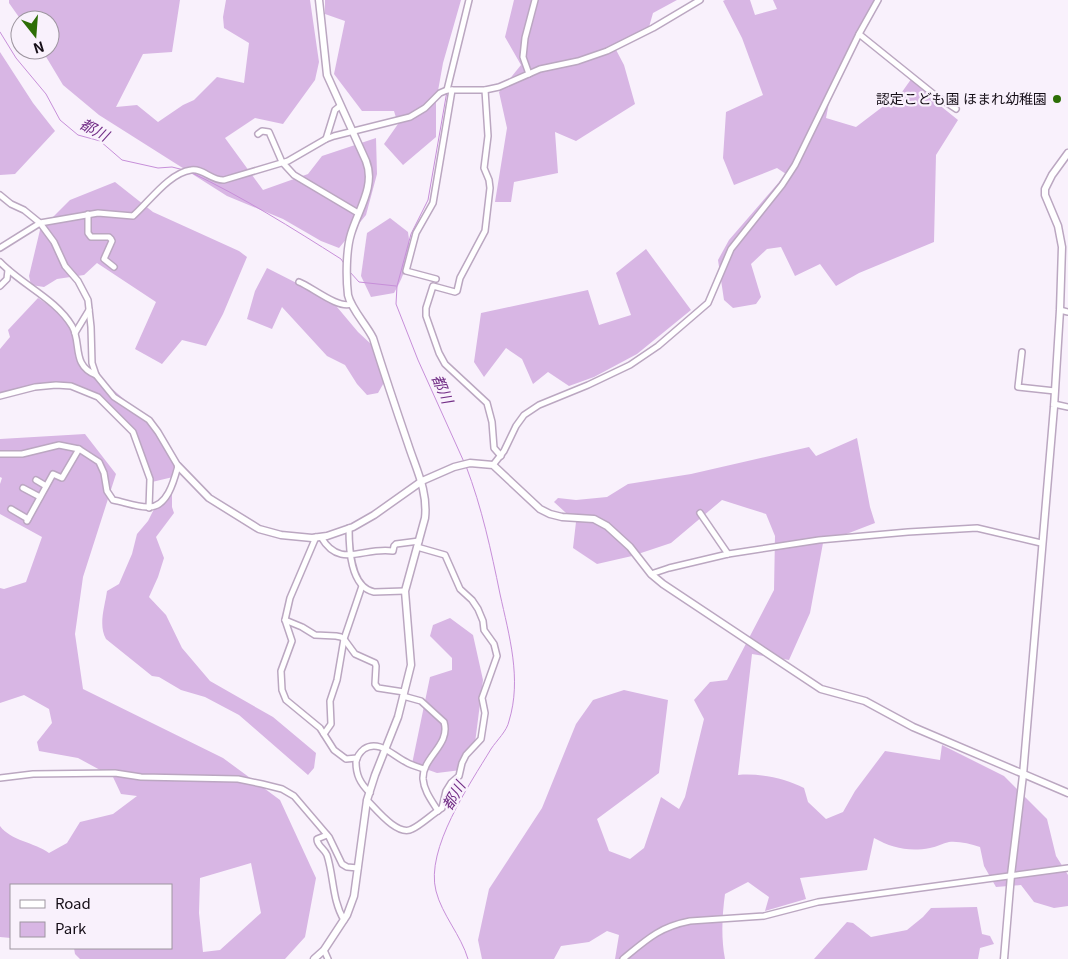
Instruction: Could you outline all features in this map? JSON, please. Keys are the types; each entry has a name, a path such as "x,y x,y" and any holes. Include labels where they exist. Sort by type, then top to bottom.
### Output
{"street":[{"path":"314,959 324,950 351,907 367,800 398,717 404,694 411,665 405,590 426,506 422,481 372,338 364,322 351,304 348,287 350,234 368,188 370,174 324,67 319,0"},
{"path":"436,279 406,271 416,233 434,203 450,90 469,0"},
{"path":"529,74 524,57 525,38 535,0"},
{"path":"0,248 40,223 98,213 134,216 162,186 177,176 191,170 224,180 282,162 326,139 410,117 425,108 440,92 450,90 485,90 499,87 540,69 578,61 607,51 653,28 700,0"},
{"path":"493,464 501,456 516,426 530,410 630,365 658,346 708,303 731,249 782,184 794,165 859,34 878,0"},
{"path":"859,34 936,96 956,109"},
{"path":"485,90 488,136 484,168 490,188 485,231 460,278 457,291 432,286 427,302 426,316 442,359 450,369 487,403 492,422 494,448 501,456"},
{"path":"326,139 335,110 340,106"},
{"path":"258,134 262,131 269,132 282,162 294,175 358,213"},
{"path":"1004,959 1011,875 1023,775 1060,310 1062,248 1058,226 1045,195 1045,189 1068,153"},
{"path":"0,195 40,223 54,242 65,266 82,288 88,300 90,310 92,363 96,375 114,397 149,420 178,466 209,498 259,529 281,535 319,537 349,528 374,516 422,481 461,465 470,463 493,464 540,509 562,517 594,519 607,526 630,547 651,574 663,584 821,689 865,701 913,727 1068,793"},
{"path":"88,214 88,233 91,237 109,237 112,239 104,260 114,267"},
{"path":"0,262 62,311 75,333 80,359 90,372 96,375"},
{"path":"0,286 7,278 8,270"},
{"path":"299,282 336,303 348,306 351,304"},
{"path":"75,333 90,310"},
{"path":"1060,310 1068,312"},
{"path":"1022,352 1018,387 1055,391"},
{"path":"0,396 34,387 56,384 71,386 98,397 133,432 150,479 149,508"},
{"path":"1054,404 1068,407"},
{"path":"0,454 22,454 59,445 79,449 99,462 104,473 107,491 113,500 149,508 157,505 164,499 173,486 178,466"},
{"path":"11,509 28,520 53,474 62,478 79,449"},
{"path":"36,480 46,486"},
{"path":"23,488 40,497"},
{"path":"700,513 728,554"},
{"path":"349,528 349,555 362,586 374,592 405,590"},
{"path":"651,574 728,554 819,540 977,528 1041,543"},
{"path":"319,537 343,556 380,550 393,551 396,544 418,544 445,555 460,589 472,600 478,609 483,621 484,630 494,644 497,656 482,698 485,713 481,739 466,755 459,776 446,791 442,808 412,829 406,830 394,827 367,800"},
{"path":"319,537 293,589 285,620 292,641 281,671 283,696 292,706 309,718 324,734 330,745 340,756 346,759 357,758"},
{"path":"324,734 331,724 330,701 337,680 344,639 362,586"},
{"path":"285,620 315,635 336,636 344,639 355,654 375,664 375,684 378,688 404,694 422,701 442,719 445,726 442,743 424,769 423,778 426,791 438,811"},
{"path":"370,793 357,775 358,754 367,747 385,748 408,764 424,769"},
{"path":"0,778 33,774 115,773 142,777 238,779 282,789 294,796 327,835 342,864 347,867 358,868"},
{"path":"327,835 317,839 317,843 327,855 337,908 344,920"},
{"path":"623,959 655,932 690,920 764,916 818,902 1068,868"},
{"path":"324,950 328,959"}],"green space":[{"path":"9,0 180,0 172,52 143,54 116,107 137,105 158,122 194,100 217,77 244,83 249,43 224,28 223,17 226,0 310,0 319,62 315,80 283,124 255,118 225,138 263,190 308,174 322,156 376,138 377,174 366,215 339,248 321,241 283,219 227,196 99,115 63,85 48,60 60,60 60,10 14,10"},
{"path":"325,0 461,0 443,63 436,102 436,137 403,165 384,144 398,124 394,111 362,111 334,74 345,21 325,14"},
{"path":"514,0 677,0 653,13 647,34 614,46 624,65 635,104 576,141 555,132 558,173 514,182 511,202 495,202 507,128 499,92 521,65 505,37"},
{"path":"750,0 755,15 777,9 773,0 877,0 833,82 826,118 856,127 902,92 914,75 927,95 958,120 936,155 934,242 859,273 836,286 820,264 795,276 781,247 767,249 751,264 761,297 756,304 733,308 724,300 718,260 729,240 786,174 777,168 734,185 723,158 726,112 763,95 742,38 723,1"},
{"path":"0,52 33,103 55,131 15,174 0,175"},
{"path":"115,182 153,212 239,251 247,257 223,314 206,346 182,340 162,364 135,349 156,302 97,263 84,275 57,279 44,287 31,285 29,276 40,230 70,200"},
{"path":"390,218 408,232 407,264 394,293 371,297 361,276 367,233"},
{"path":"646,249 691,310 637,354 594,377 569,386 548,372 533,384 522,359 506,348 484,377 474,362 481,313 588,290 599,325 631,315 616,273"},
{"path":"267,268 332,301 358,332 372,345 386,379 378,393 367,395 357,384 345,365 327,356 282,307 272,329 247,319 255,291"},
{"path":"38,298 68,322 74,337 77,358 150,422 174,465 173,477 152,482 134,429 98,395 60,384 0,394 0,349 10,337 8,330"},
{"path":"85,434 116,474 83,577 75,634 83,689 223,758 280,800 316,878 305,937 285,959 80,959 75,954 74,949 172,949 172,884 10,884 10,938 0,937 0,826 10,835 49,853 67,843 80,822 113,814 137,796 121,794 113,777 78,758 39,751 37,742 52,723 49,709 24,695 0,703 0,588 4,589 26,582 42,537 0,514 0,484 2,478 0,477 0,439","holes":["251,863 261,913 220,950 203,952 199,913 200,878"]},
{"path":"857,438 870,507 875,523 823,543 810,613 789,660 752,654 738,775 772,777 789,781 804,788 808,802 826,819 843,812 855,791 885,751 940,760 942,745 1004,776 1047,819 1056,856 1068,875 1068,906 1054,908 1034,902 1021,885 996,887 984,866 980,847 953,842 930,848 908,849 894,847 874,838 867,870 800,878 806,899 765,911 769,897 748,882 725,894 722,927 725,959 615,959 619,935 607,931 589,942 561,946 554,959 482,959 478,940 489,889 542,808 576,724 593,700 624,690 668,700 659,773 597,819 609,851 630,859 644,848 661,797 679,809 685,797 704,719 694,700 710,682 727,680 774,590 775,536 766,514 722,500 671,543 632,556 597,564 573,548 576,522 554,502 558,498 576,500 607,497 628,484 691,474 809,447 816,456"},
{"path":"172,490 174,513 156,537 164,558 149,597 166,615 182,648 210,681 273,717 316,753 314,768 308,775 239,715 205,697 181,690 159,677 152,676 106,639 102,622 107,591 119,584 132,554 137,534 148,521 154,509"},
{"path":"450,618 473,635 483,680 475,743 461,770 437,773 412,764 430,677 452,670 452,658 430,636 433,625"},
{"path":"977,907 982,934 990,936 994,944 980,948 978,959 814,959 847,922 853,923 871,937 907,930 931,908"}],"waterway":[{"path":"464,9 466,0"},
{"name":"都川","path":"0,32 16,58 46,94 60,120 78,135 100,141 122,160 158,168 172,167 184,170"},
{"path":"447,91 428,200 411,234 397,286 396,304 418,360 464,462"},
{"name":"都川","path":"190,172 286,224 341,259 345,265"},
{"name":"都川","path":"350,272 359,282 396,286"},
{"name":"都川","path":"466,466 486,529 507,625 514,673 513,705 508,725 461,798 443,837 434,874 439,900 468,959"}],"place":[{"name":"認定こども園 ほまれ幼稚園","path":"1057,99"}]}
